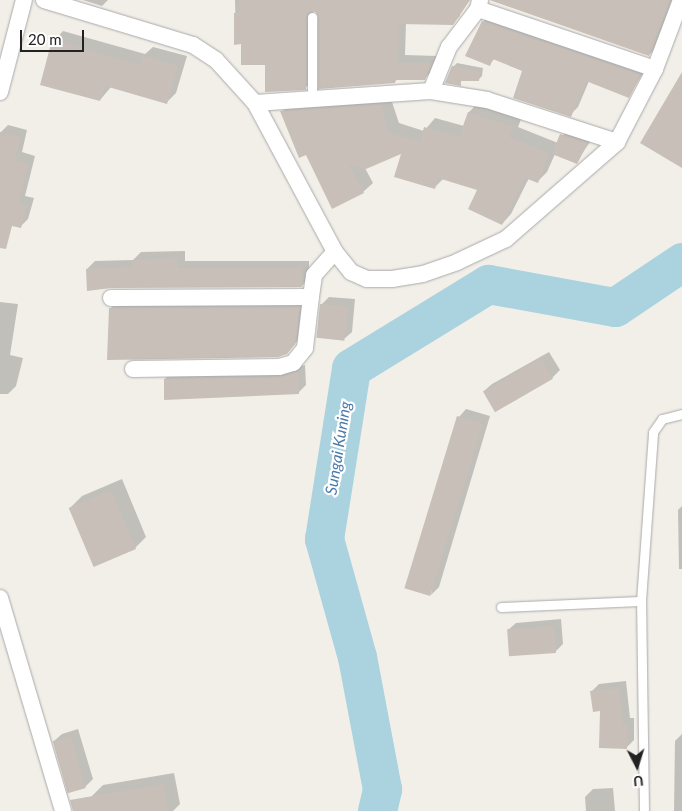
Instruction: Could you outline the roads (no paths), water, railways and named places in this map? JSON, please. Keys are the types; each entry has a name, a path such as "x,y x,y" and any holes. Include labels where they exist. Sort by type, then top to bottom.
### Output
{"street":[{"path":"0,92 24,0"},
{"path":"44,0 193,45 216,60 255,103 335,252 351,272 367,278 392,279 423,274 457,262 506,239 617,142 654,69 681,0"},
{"path":"431,91 448,47 479,5 654,69"},
{"path":"255,103 431,91 486,100 617,142"},
{"path":"134,369 279,367 293,363 305,348 314,275 335,252"},
{"path":"111,298 311,297"},
{"path":"0,598 63,811"}],"lane":[{"path":"312,17 312,99"},
{"path":"644,811 641,601 653,432 662,419 682,414"},
{"path":"501,607 641,601"}],"waterway":[{"name":"Sungai Kuning","path":"377,811 382,789 357,657 324,539 351,368 488,284 615,307 682,262"}]}
